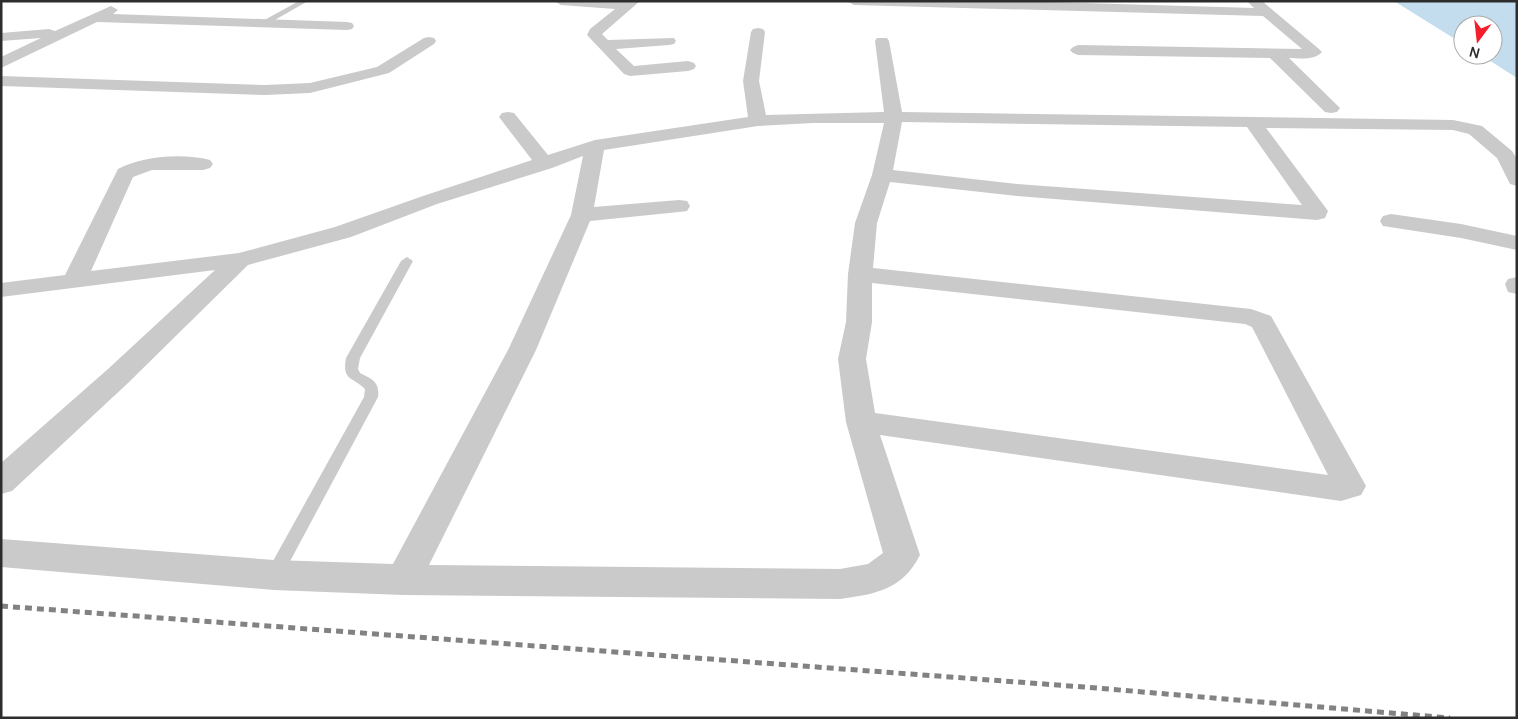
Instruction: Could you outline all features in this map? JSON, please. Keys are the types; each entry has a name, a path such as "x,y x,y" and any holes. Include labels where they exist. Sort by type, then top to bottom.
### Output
{"street":[{"path":"560,1 630,4"},
{"path":"854,1 1267,12"},
{"path":"1078,50 1308,54 1314,52 1254,1"},
{"path":"876,2 876,18"},
{"path":"630,4 595,32 594,35 603,45 630,71 688,66"},
{"path":"1,63 122,5"},
{"path":"95,18 347,26"},
{"path":"1,38 65,32"},
{"path":"758,32 751,81 758,121"},
{"path":"1,81 265,90 310,88 383,70 429,41"},
{"path":"603,45 668,41"},
{"path":"1,553 274,575 403,580 840,584 875,578 891,570 902,555 861,422 852,360 859,322 860,274 866,223 882,175 894,117 882,41"},
{"path":"1274,53 1331,108"},
{"path":"4,292 240,260 343,232 430,200 545,164 595,146 758,121 894,117 1411,123 1466,126 1475,130 1505,156 1517,180"},
{"path":"508,118 545,164"},
{"path":"882,175 1017,190 1317,213 1318,211 1281,159 1252,122"},
{"path":"403,580 522,350 582,215 595,146"},
{"path":"74,281 125,173 135,167 147,165 203,164"},
{"path":"582,215 679,206"},
{"path":"1391,221 1461,231 1517,243"},
{"path":"1,482 118,376 240,260"},
{"path":"860,274 1251,317 1262,322 1350,486 1340,488 1327,487 861,422"}],"lane":[{"path":"262,24 305,1"},
{"path":"274,575 371,397 372,388 354,376 351,369 353,358 407,261"}],"water":[{"path":"1394,1 1517,1 1517,78 1497,65 1503,65 1503,15 1453,15 1453,38"}],"railway":[{"path":"1,606 1084,687 1450,718"}]}
